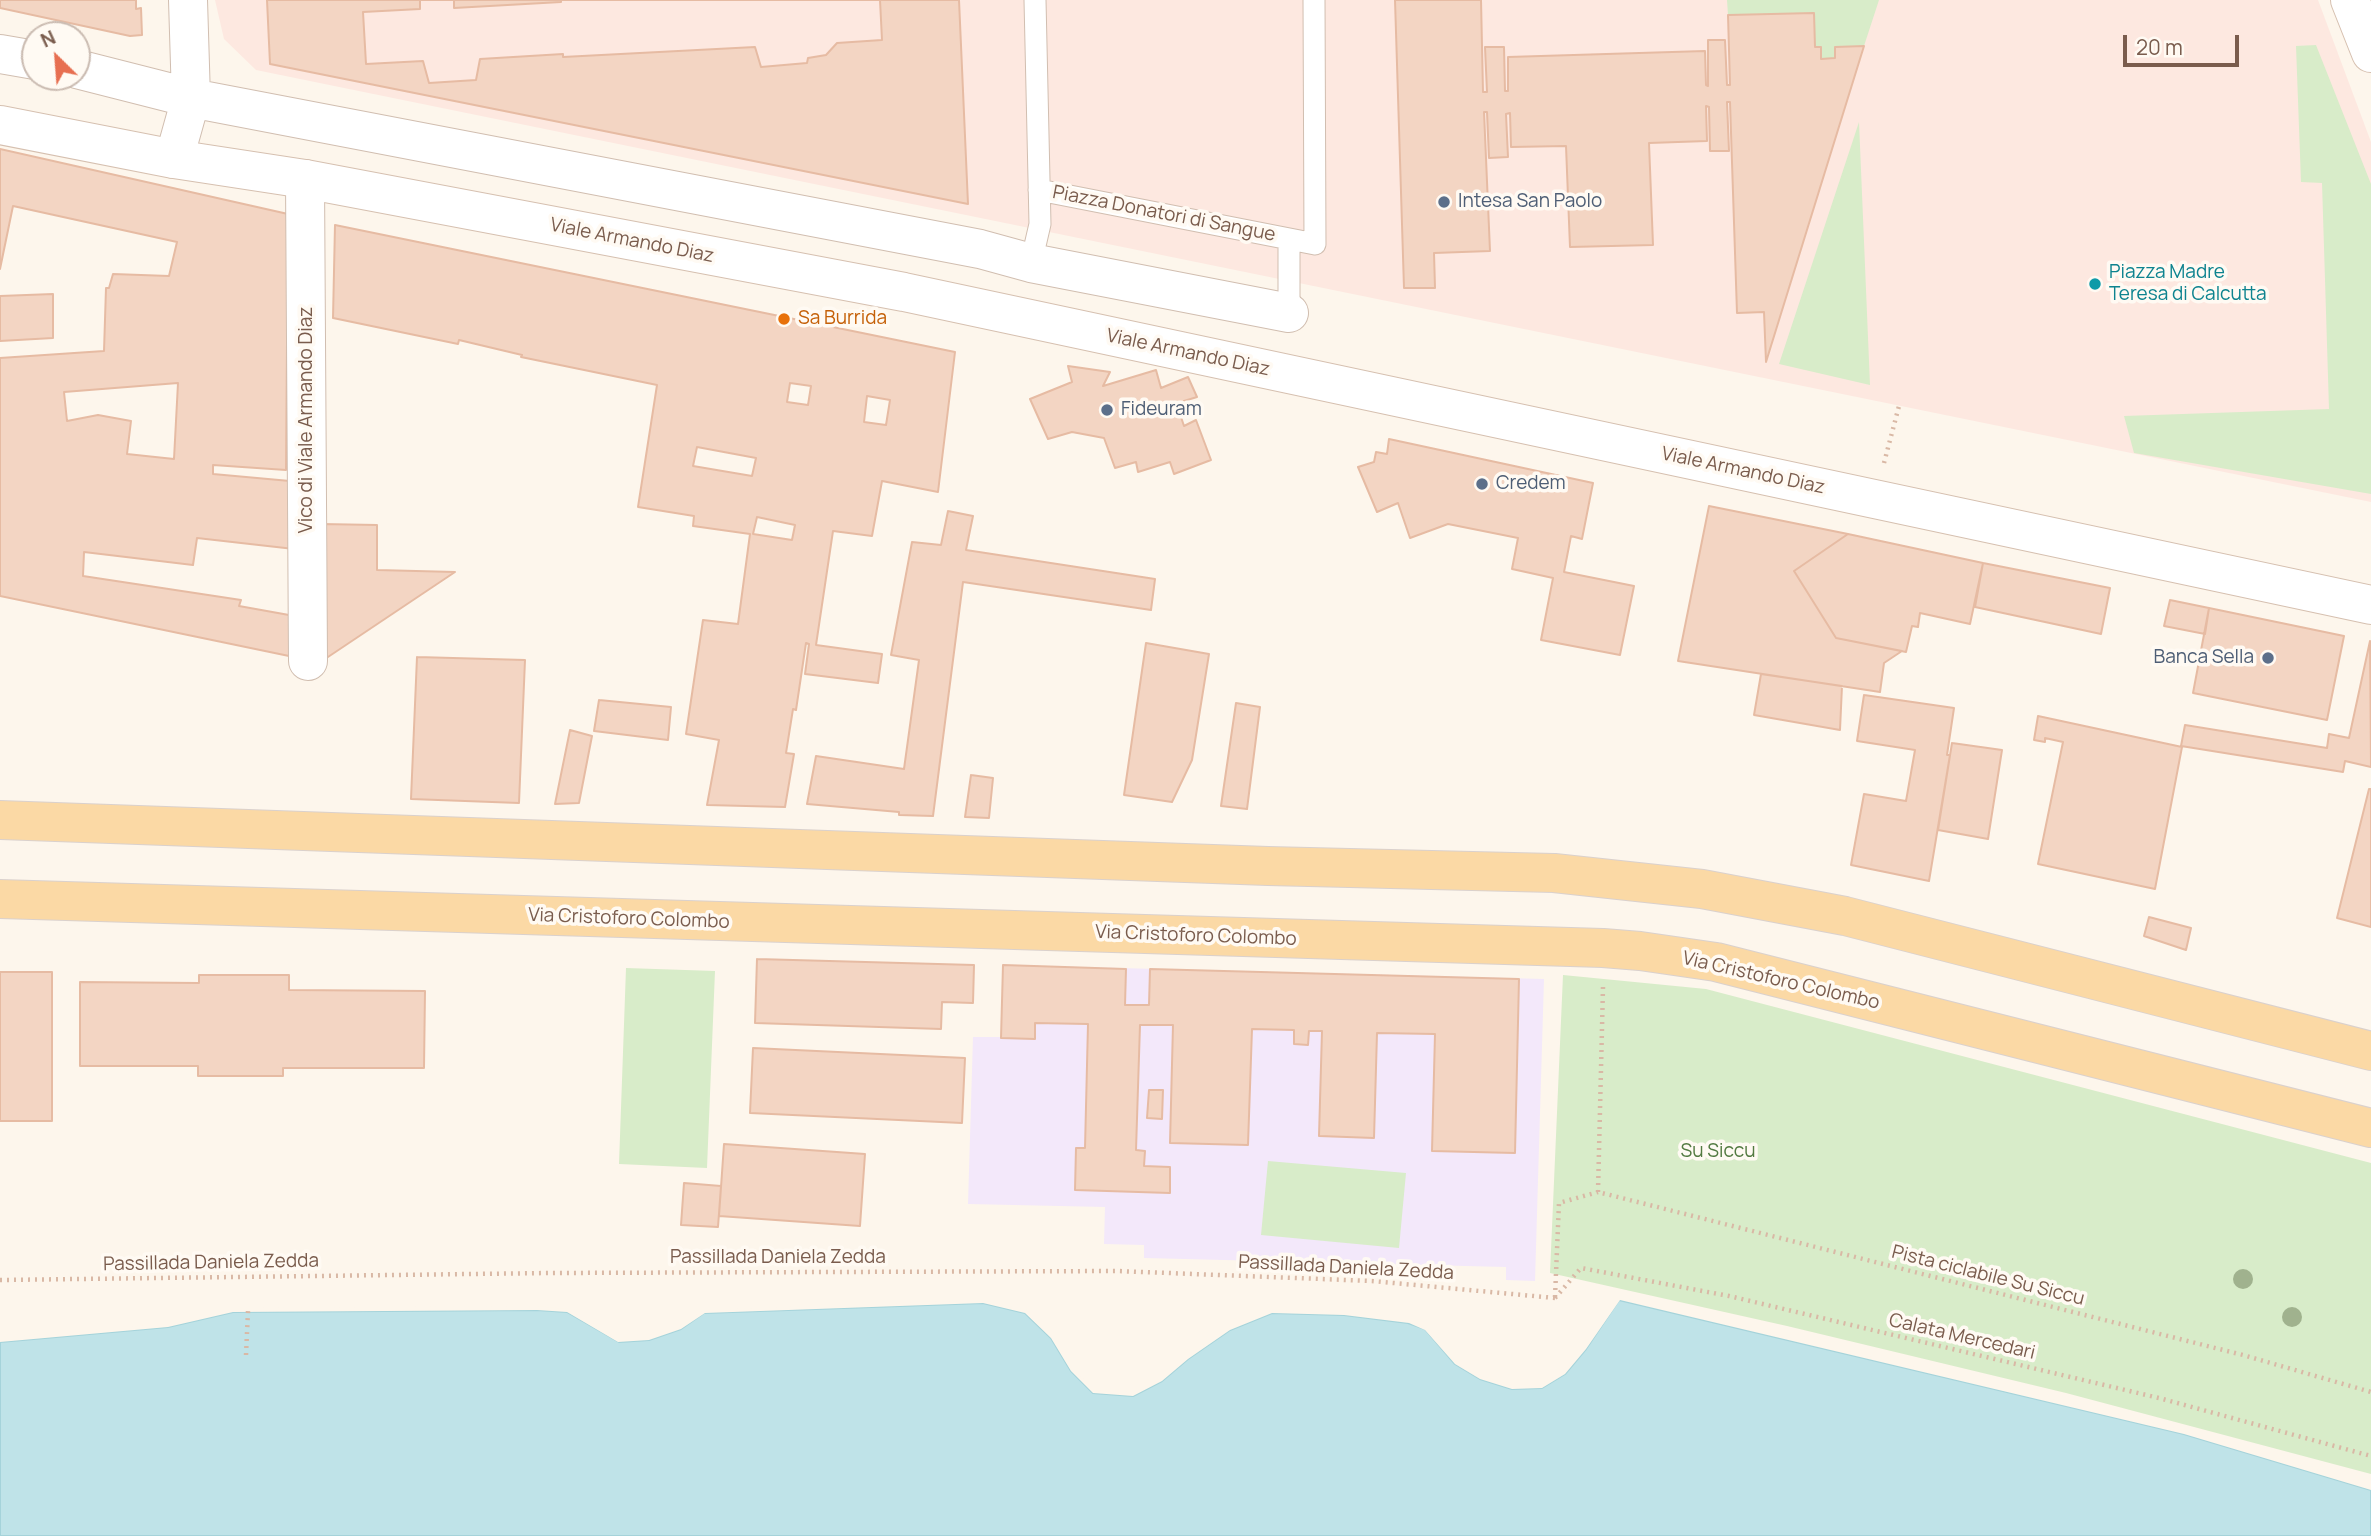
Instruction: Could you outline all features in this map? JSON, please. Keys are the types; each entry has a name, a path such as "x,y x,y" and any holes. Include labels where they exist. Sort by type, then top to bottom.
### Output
{"main road":[{"path":"174,159 191,98 188,0"},
{"path":"2354,4 2371,53"},
{"path":"0,54 21,58"},
{"path":"91,73 191,98 980,249 1031,262 1289,313"},
{"name":"Viale Armando Diaz","path":"0,125 174,159 305,178 904,292 2371,606"},
{"name":"Vico di Viale Armando Diaz","path":"305,178 309,661"},
{"path":"0,820 1268,866 1554,873 1702,889 1845,916 2371,1051"},
{"name":"Via Cristoforo Colombo","path":"0,900 1604,948 1716,962 2371,1128"}],"lane":[{"name":"Piazza Donatori di Sangue","path":"1031,262 1040,224 1035,0"},
{"name":"Piazza Donatori di Sangue","path":"1040,190 1315,244 1314,0"},
{"name":"Piazza Donatori di Sangue","path":"1289,239 1289,313"}],"path":[{"path":"1598,1192 1604,948"},
{"name":"Pista ciclabile Su Siccu","path":"1555,1297 1559,1203 1598,1192 2243,1355 2371,1392"},
{"name":"Calata Mercedari","path":"1555,1297 1581,1268 1716,1294 2159,1398 2371,1456"},
{"name":"Passillada Daniela Zedda","path":"0,1280 550,1273 1118,1272 1372,1280 1555,1297"},
{"path":"247,1355 248,1311"}],"shaded area":[{"path":"215,0 2318,0 2371,142 2371,502 256,70 224,39"},
{"path":"1003,965 1544,979 1535,1281 1506,1280 1506,1267 1144,1258 1144,1245 1104,1244 1105,1207 968,1204 973,1037 1001,1037"}],"green space":[{"path":"1727,0 1879,0 1864,46 1836,47 1835,58 1821,59 1821,47 1815,47 1814,13 1728,15"},
{"path":"2316,45 2371,184 2371,494 2134,453 2124,416 2329,409 2322,183 2301,182 2296,46"},
{"path":"1859,122 1870,385 1779,364"},
{"path":"626,968 715,971 707,1168 619,1164"},
{"name":"Su Siccu","path":"1563,975 1706,989 2371,1163 2371,1474 2066,1393 1550,1273"},
{"path":"1268,1161 1406,1173 1399,1248 1261,1235"}],"water":[{"path":"1619,1300 2184,1434 2371,1490 2371,1536 0,1536 0,1342 168,1327 233,1312 537,1310 567,1312 619,1342 649,1340 681,1329 704,1313 983,1303 1025,1313 1051,1338 1071,1371 1093,1393 1133,1396 1162,1381 1230,1330 1272,1313 1344,1315 1408,1323 1425,1329 1455,1364 1480,1379 1512,1389 1542,1388 1565,1374 1586,1349"}],"pier":[{"path":"1619,1297 2185,1430 2371,1486 2371,1490 2184,1434 1620,1300 1565,1374 1542,1388 1512,1389 1480,1379 1455,1364 1425,1330 1409,1323 1344,1315 1272,1313 1230,1330 1162,1381 1133,1396 1093,1393 1071,1371 1051,1338 1025,1313 983,1303 705,1313 681,1329 649,1340 618,1342 567,1312 537,1310 233,1312 168,1327 0,1342 0,1338 167,1323 233,1308 537,1306 567,1309 619,1338 648,1337 679,1326 704,1310 983,1300 1028,1310 1054,1336 1073,1369 1095,1390 1132,1392 1160,1378 1186,1356 1229,1327 1272,1310 1344,1311 1410,1320 1427,1327 1457,1362 1482,1376 1512,1385 1541,1384 1563,1371"}],"building":[{"path":"0,0 136,0 136,9 141,8 142,35 130,36 91,28 91,21 60,21 0,8"},
{"path":"267,0 959,0 968,204 270,64"},
{"path":"420,0 454,0 454,8 561,0 880,0 882,40 837,43 826,55 808,58 807,63 761,67 755,47 480,59 476,80 429,83 423,61 366,64 363,12 420,9"},
{"name":"Intesa San Paolo","path":"1395,0 1481,0 1483,92 1487,92 1485,47 1504,47 1505,91 1508,91 1508,57 1705,51 1708,86 1708,40 1725,40 1727,85 1730,85 1728,15 1814,13 1815,47 1821,47 1821,59 1835,58 1835,47 1864,46 1766,362 1764,312 1737,313 1730,102 1727,102 1729,151 1710,151 1709,107 1706,106 1707,141 1649,143 1653,245 1570,247 1566,146 1511,147 1510,113 1506,114 1508,157 1489,158 1487,112 1484,112 1490,251 1434,253 1435,288 1404,288"},
{"path":"0,149 288,214 286,470 213,465 213,474 301,482 294,549 197,538 193,565 84,552 83,576 241,600 239,606 289,615 289,656 0,596 0,358 104,351 106,288 109,288 113,274 169,276 177,242 13,206 0,269","holes":["178,383 174,459 127,454 131,421 98,415 67,421 64,392"]},
{"path":"335,225 955,352 938,492 882,481 872,536 833,531 816,645 882,654 878,683 805,674 809,644 806,643 796,710 793,709 786,753 794,754 785,807 707,805 719,740 686,734 703,620 738,624 750,534 693,526 694,516 638,507 657,385 521,357 522,355 459,340 458,344 333,318","holes":["790,383 811,386 808,405 787,402","867,396 890,400 886,425 864,422","697,447 756,458 752,476 693,466","757,517 795,525 792,540 753,534"]},
{"path":"53,294 53,338 0,341 0,296"},
{"path":"1068,366 1110,372 1103,386 1156,370 1161,388 1188,377 1197,397 1184,401 1188,411 1180,414 1184,426 1196,420 1211,460 1174,474 1170,462 1138,472 1136,462 1115,468 1104,438 1072,432 1048,439 1030,399 1072,382"},
{"path":"1389,439 1593,483 1582,539 1571,536 1564,572 1634,586 1620,655 1541,640 1553,578 1512,569 1518,538 1448,524 1410,538 1398,503 1377,512 1358,467 1374,462 1376,452 1387,454"},
{"path":"1709,506 1848,534 1794,571 1836,638 1902,651 1884,663 1880,692 1678,661"},
{"path":"948,511 973,516 966,550 1155,579 1151,610 963,582 933,816 899,815 899,812 807,804 816,756 904,769 919,660 891,655 912,542 941,545"},
{"path":"321,524 377,525 377,570 455,572 322,661"},
{"path":"1848,534 1983,563 1970,624 1920,613 1918,627 1912,626 1906,652 1836,638 1794,571"},
{"path":"1983,563 2110,588 2101,634 1975,607"},
{"path":"2170,600 2209,608 2205,634 2164,626"},
{"path":"2209,608 2344,636 2327,720 2193,693"},
{"path":"2370,641 2371,767 2345,761 2343,772 2181,746 2185,725 2327,748 2329,734 2349,738"},
{"path":"1146,643 1209,654 1192,760 1172,802 1124,795"},
{"path":"417,657 525,660 519,803 411,799"},
{"path":"1761,674 1842,686 1840,730 1754,715"},
{"path":"1864,695 1954,708 1947,755 1950,755 1929,881 1851,865 1864,794 1906,801 1915,750 1857,741"},
{"path":"599,700 671,707 668,740 594,731"},
{"path":"1236,703 1260,707 1247,809 1221,806"},
{"path":"2038,716 2182,747 2155,889 2038,864 2063,742 2045,738 2045,742 2034,740"},
{"path":"570,730 592,736 579,803 555,804"},
{"path":"1952,743 2002,750 1988,839 1938,830"},
{"path":"971,775 993,778 989,818 965,817"},
{"path":"2371,789 2371,927 2337,918"},
{"path":"2149,917 2191,928 2186,950 2144,936"},
{"path":"757,959 974,965 973,1003 942,1002 941,1029 755,1023"},
{"path":"1003,965 1126,969 1125,1005 1149,1005 1150,969 1519,979 1515,1153 1432,1151 1435,1034 1377,1033 1374,1138 1319,1136 1322,1031 1309,1031 1308,1045 1294,1044 1294,1030 1252,1029 1248,1145 1170,1143 1173,1025 1140,1025 1136,1150 1145,1151 1144,1166 1170,1167 1170,1193 1075,1190 1076,1148 1085,1148 1088,1024 1035,1023 1035,1039 1001,1038"},
{"path":"0,972 52,972 52,1121 0,1121"},
{"path":"199,975 289,975 289,990 425,991 424,1068 283,1068 283,1076 198,1076 198,1066 80,1066 80,982 199,983"},
{"path":"753,1048 965,1058 962,1123 750,1113"},
{"path":"1149,1090 1163,1090 1162,1119 1147,1118"},
{"path":"724,1144 865,1154 860,1226 719,1216"},
{"path":"684,1183 721,1186 718,1227 681,1225"}],"place":[{"name":"Intesa San Paolo","path":"1444,202"},
{"name":"Piazza Madre Teresa di Calcutta","path":"2095,284"},
{"name":"Sa Burrida","path":"784,319"},
{"name":"Fideuram","path":"1107,410"},
{"name":"Credem","path":"1482,484"},
{"name":"Banca Sella","path":"2268,658"}]}
